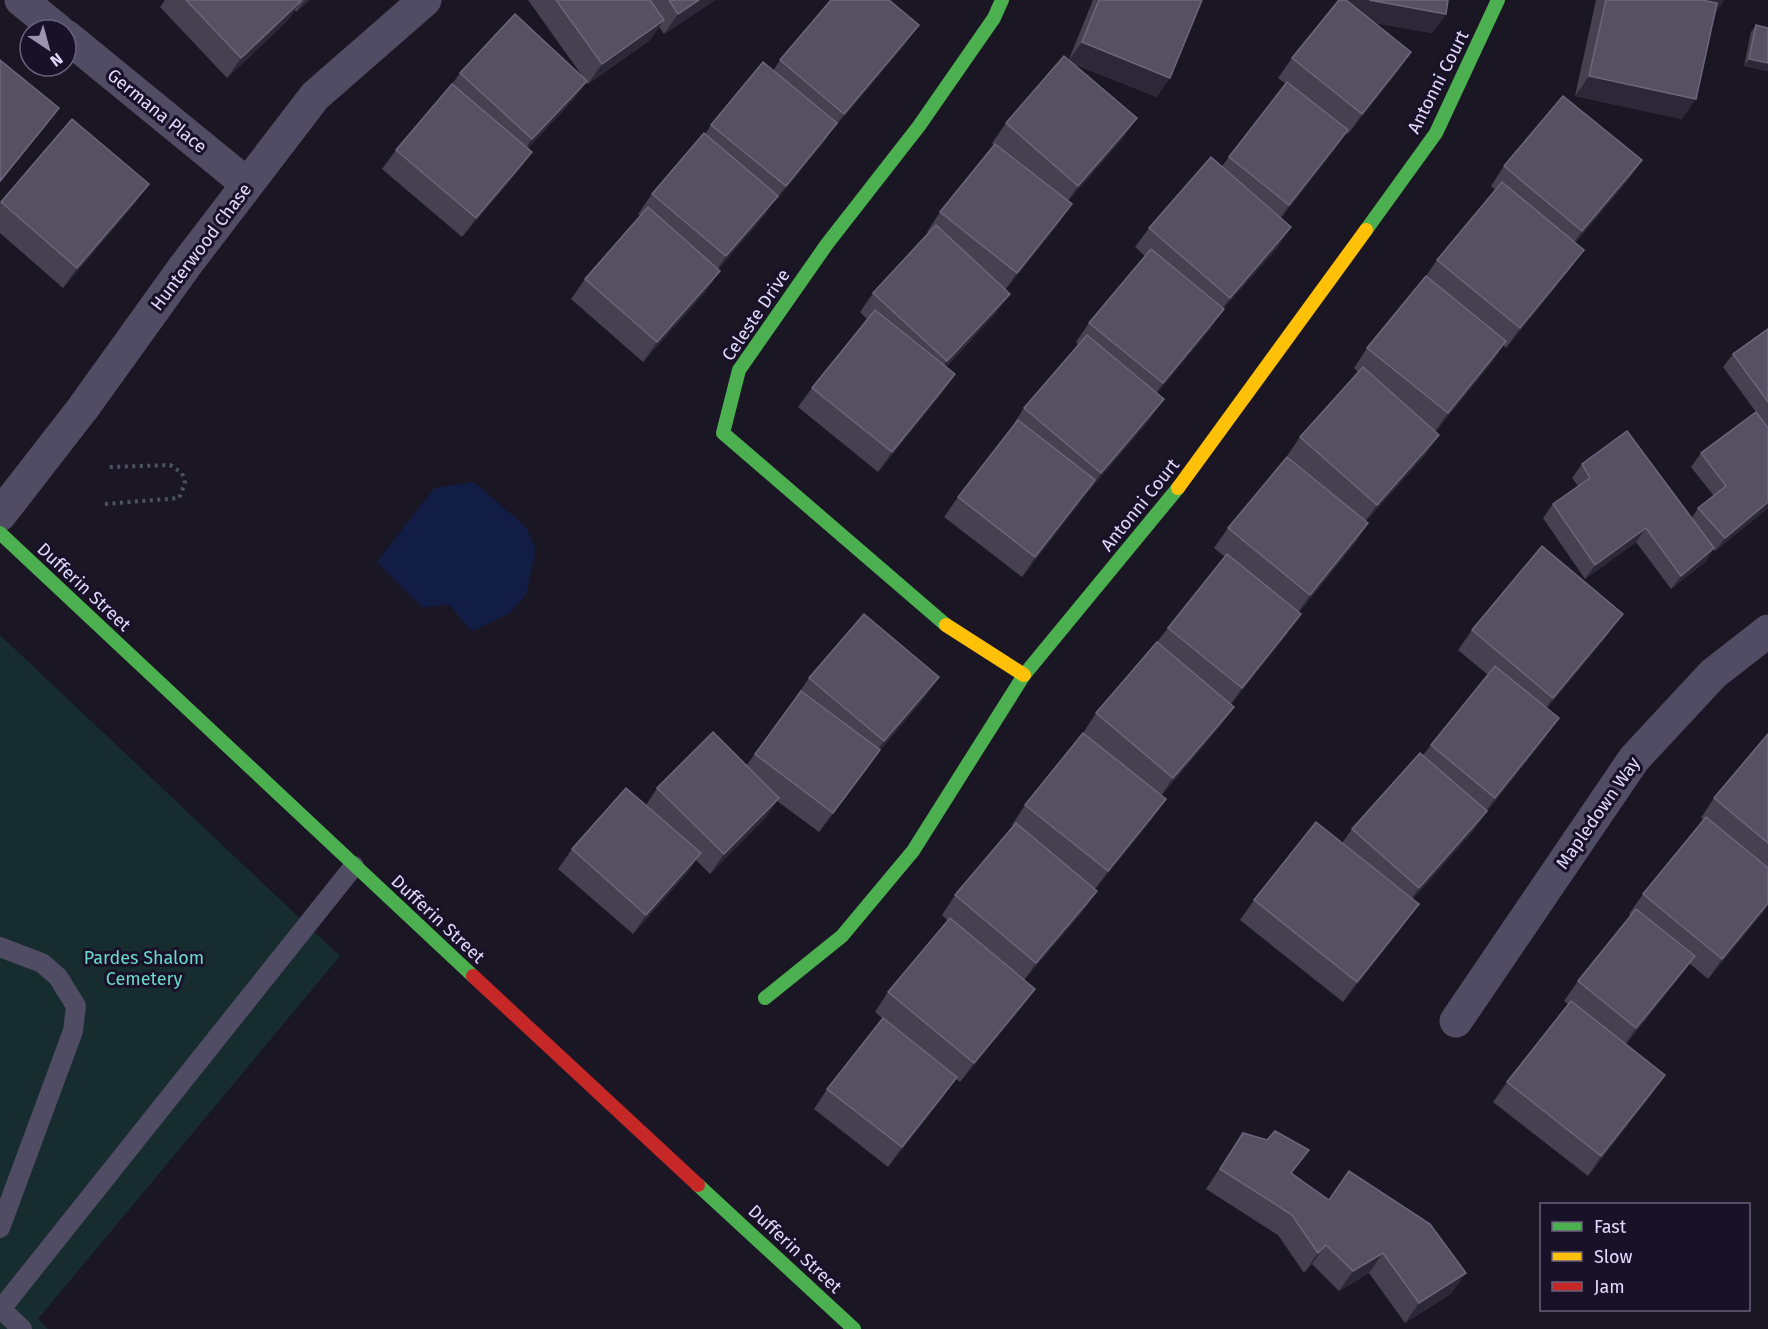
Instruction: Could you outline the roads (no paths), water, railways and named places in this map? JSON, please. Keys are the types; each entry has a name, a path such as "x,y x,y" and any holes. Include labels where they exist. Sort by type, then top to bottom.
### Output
{"street":[{"path":"21,0 43,18"},
{"name":"Hunterwood Chase","path":"0,515 83,408 184,266 315,96 425,0"},
{"name":"Celeste Drive","path":"1002,0 994,18 919,126 827,244 739,370 723,433 942,622 1024,675"},
{"name":"Antonni Court","path":"765,998 842,936 913,850 1024,675 1185,479 1436,133 1498,0"},
{"name":"Germana Place","path":"78,46 247,184"},
{"name":"Dufferin Street","path":"0,532 354,866 854,1329"},
{"name":"Mapledown Way","path":"1456,1021 1634,759 1713,674 1768,631"}],"lane":[{"path":"22,1329 1,1309 354,866"},
{"path":"0,947 42,963 58,977 76,1006 73,1031 0,1228"}],"water":[{"path":"474,482 526,527 536,550 526,595 508,614 472,631 448,604 423,608 377,562 434,488"}],"park label":[{"name":"Pardes Shalom Cemetery","path":"144,968"}]}
